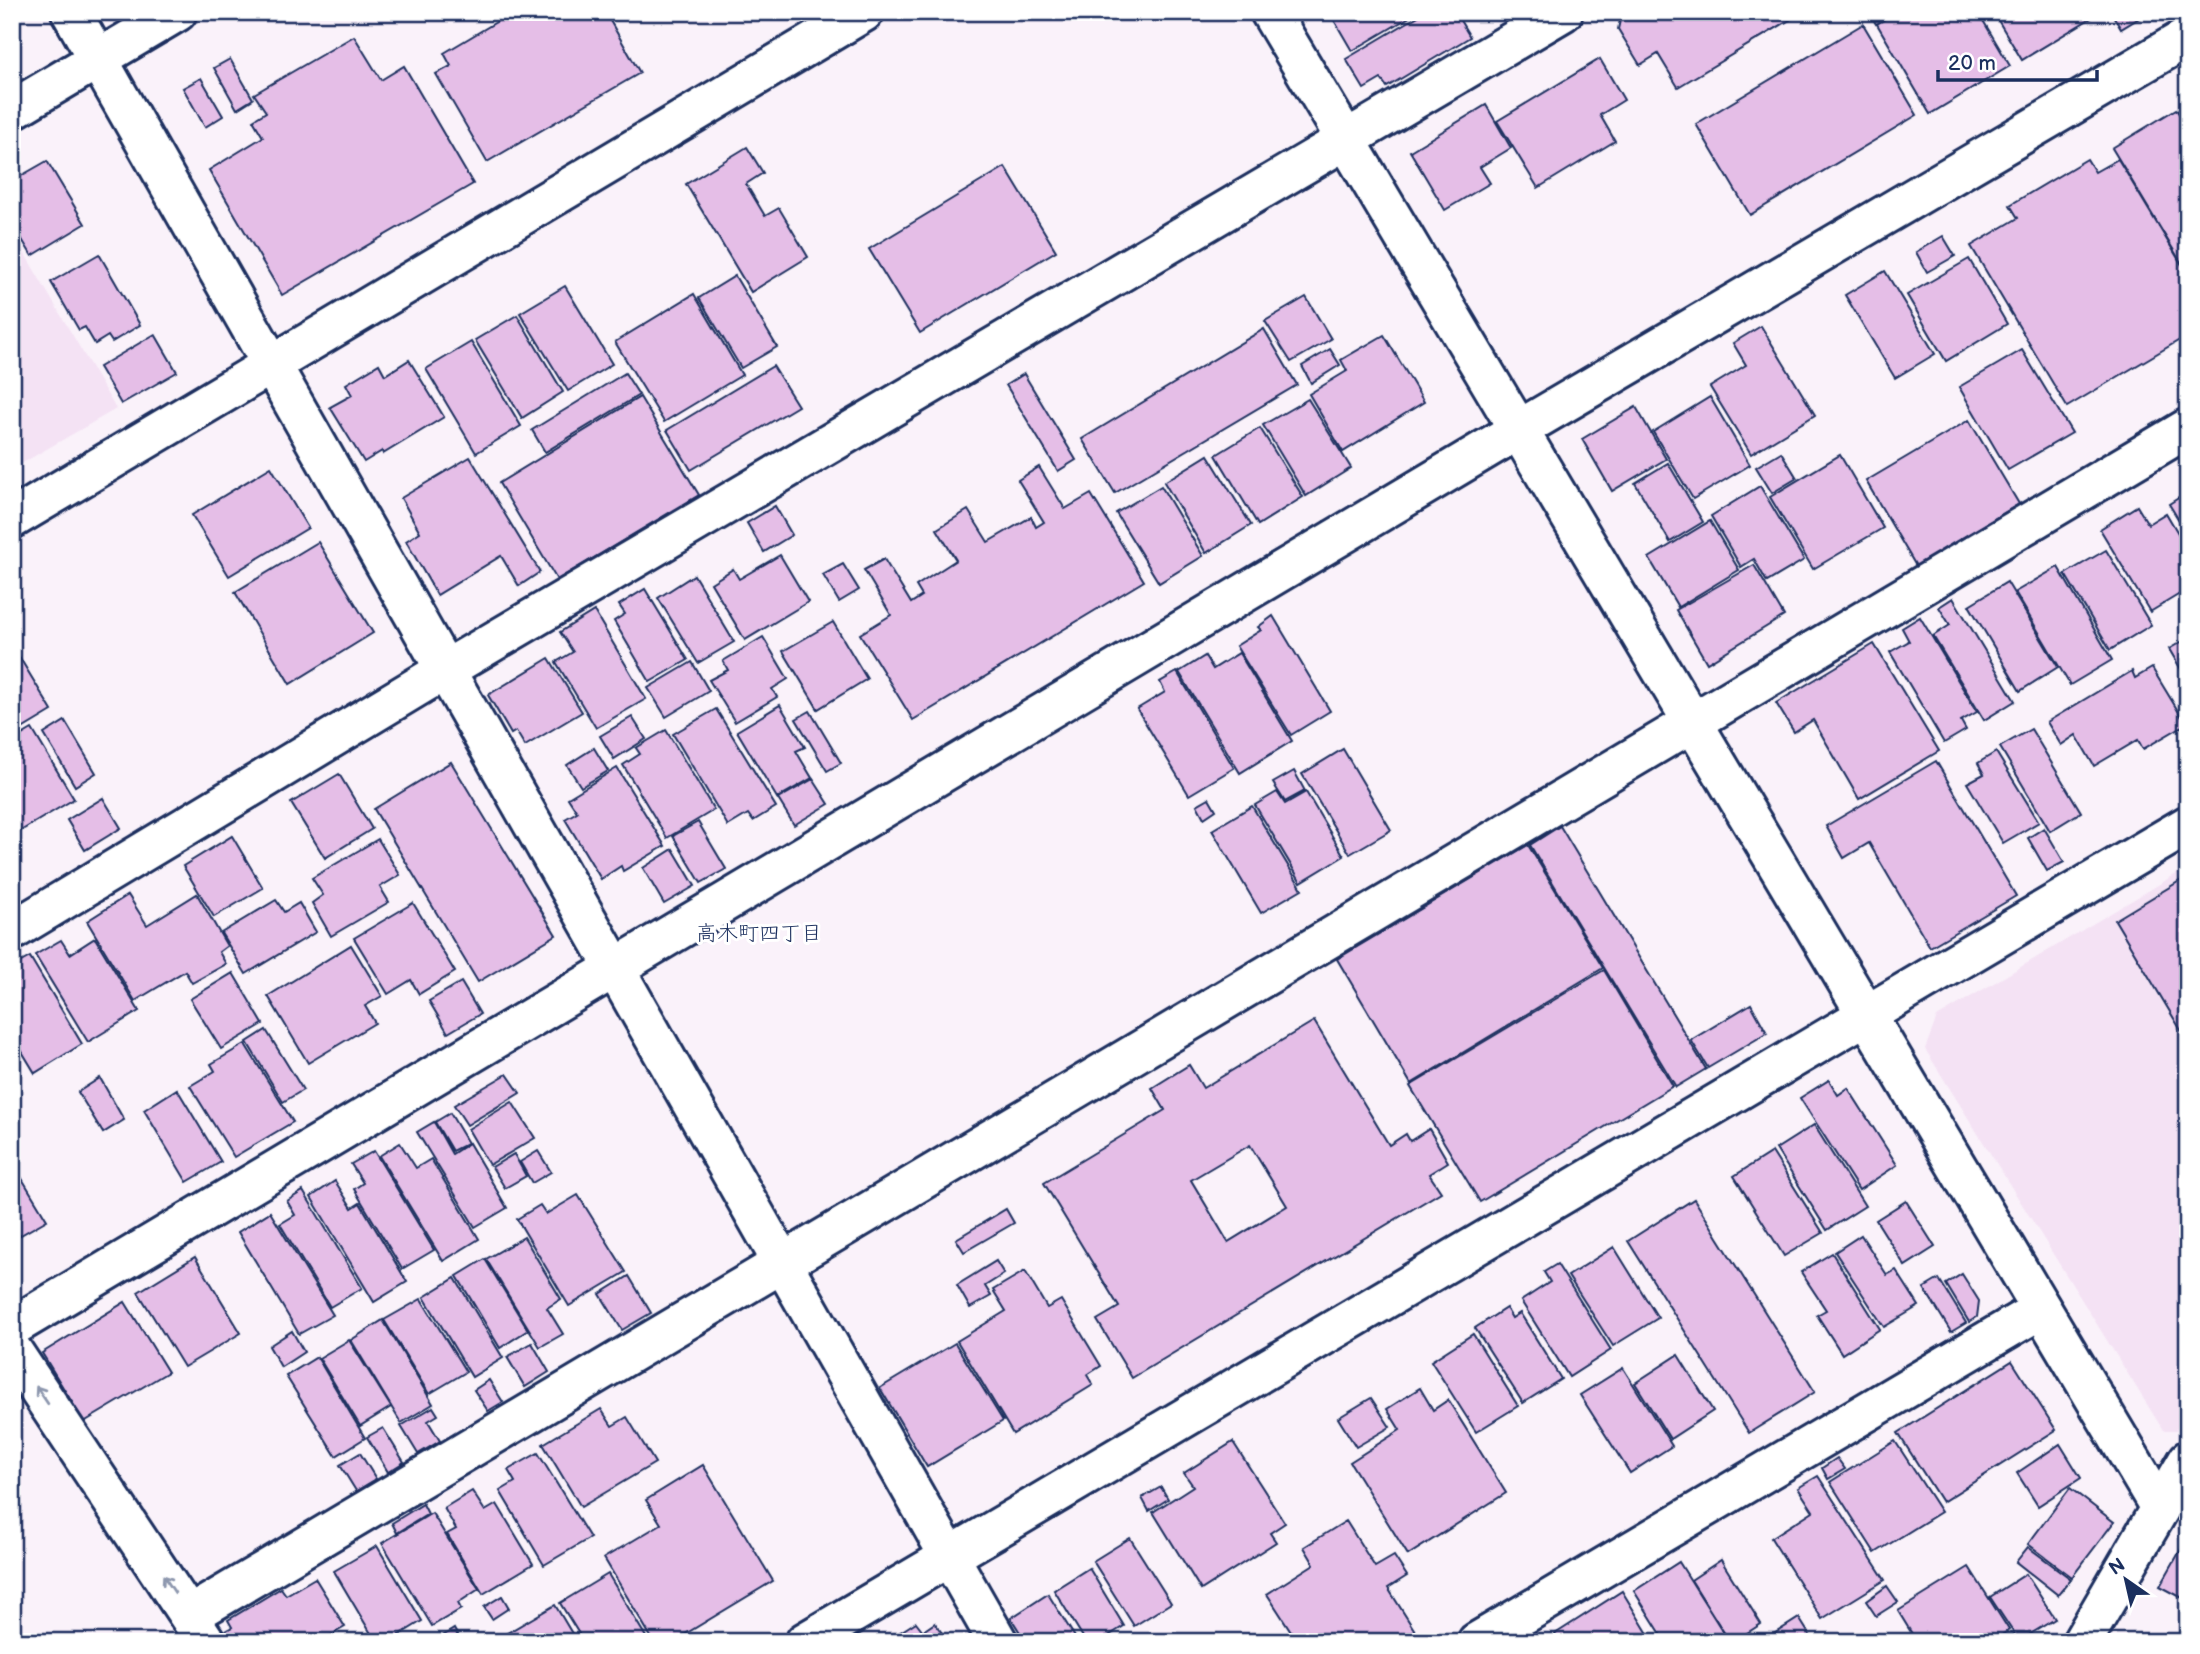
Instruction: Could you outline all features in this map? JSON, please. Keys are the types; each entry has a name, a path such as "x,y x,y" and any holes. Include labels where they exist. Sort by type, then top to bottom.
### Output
{"street":[{"path":"71,12 998,1642"},
{"path":"12,110 177,12"},
{"path":"12,519 864,12"},
{"path":"1270,12 2160,1508"},
{"path":"12,931 445,670 1563,12"},
{"path":"12,1327 1518,430 2188,37"},
{"path":"12,1350 198,1629 783,1264 2188,428"},
{"path":"805,1642 2188,825"},
{"path":"1477,1642 2041,1309"},
{"path":"2082,1642 2188,1460"}],"shaded area":[{"path":"12,232 116,409 12,469"},
{"path":"2188,867 2188,1410 2176,1430 2163,1430 1925,1049 1937,1017"}],"building":[{"path":"513,12 605,12 640,73 487,162 436,74 451,66 444,53"},
{"path":"1346,12 1418,12 1352,51 1334,20"},
{"path":"1425,12 1455,12 1470,37 1387,87 1381,79 1364,89 1346,59"},
{"path":"1628,12 1803,12 1678,87 1658,54 1640,65 1618,29 1621,16"},
{"path":"1869,12 1896,12 1876,24"},
{"path":"1897,12 1978,12 2010,66 1930,114 1877,24"},
{"path":"1993,12 2101,12 2022,60"},
{"path":"2111,12 2149,12 2121,29"},
{"path":"1863,24 1917,115 1750,215 1696,124"},
{"path":"354,36 381,80 404,66 473,184 282,295 209,170 263,137 253,120 266,112 254,94"},
{"path":"230,59 253,99 237,109 214,68"},
{"path":"1600,59 1624,100 1600,115 1615,141 1538,188 1497,121"},
{"path":"201,78 223,116 205,127 183,88"},
{"path":"2188,104 2188,128 2177,110"},
{"path":"1486,105 1511,148 1480,167 1490,183 1445,210 1410,151"},
{"path":"2176,109 2188,128 2188,274 2112,148"},
{"path":"747,147 763,173 746,184 765,216 779,208 808,257 751,292 686,184"},
{"path":"2087,159 2095,172 2118,159 2188,275 2188,335 2067,407 1971,246 2018,218 2010,205"},
{"path":"47,161 85,224 32,256 12,223 12,181"},
{"path":"1005,167 1056,251 920,333 869,249"},
{"path":"1943,236 1955,256 1927,272 1916,252"},
{"path":"99,254 140,325 112,342 108,336 95,344 85,327 79,330 51,282"},
{"path":"1969,259 2007,324 1946,361 1907,295"},
{"path":"1885,271 1935,354 1895,378 1845,295"},
{"path":"735,276 777,347 741,368 699,298"},
{"path":"565,286 612,364 568,391 520,313"},
{"path":"694,294 742,375 664,422 615,342"},
{"path":"1306,297 1331,339 1291,362 1265,321"},
{"path":"517,315 563,392 522,418 475,340"},
{"path":"1761,326 1815,415 1751,454 1710,387 1746,365 1733,343"},
{"path":"1264,329 1297,385 1115,493 1082,439"},
{"path":"155,334 177,372 121,404 99,367"},
{"path":"1384,335 1424,402 1343,452 1309,394 1347,371 1341,360"},
{"path":"471,342 521,426 476,453 426,369"},
{"path":"1330,349 1340,365 1311,383 1302,366"},
{"path":"2022,350 2072,433 2008,470 1959,387"},
{"path":"409,360 444,417 383,454 382,451 364,462 330,407 352,395 346,384 379,364 385,375"},
{"path":"773,366 798,406 691,470 667,430"},
{"path":"625,373 639,395 545,452 532,430"},
{"path":"1024,374 1076,460 1058,471 1006,385"},
{"path":"640,397 699,495 557,580 499,483"},
{"path":"1710,397 1750,465 1693,499 1653,432"},
{"path":"1308,399 1351,468 1306,496 1263,425"},
{"path":"1636,407 1666,459 1612,491 1582,439"},
{"path":"1969,420 2019,504 1916,566 1866,481"},
{"path":"1260,428 1303,497 1258,525 1216,455"},
{"path":"1781,452 1797,478 1772,493 1756,467"},
{"path":"1208,455 1251,525 1206,553 1164,482"},
{"path":"1840,455 1883,528 1813,569 1770,497"},
{"path":"470,457 540,572 519,586 501,556 437,595 406,541 420,532 401,498"},
{"path":"1668,463 1703,522 1670,542 1635,483"},
{"path":"271,467 308,528 229,576 192,515"},
{"path":"1039,467 1065,509 1091,494 1144,581 913,720 860,634 891,615 864,570 884,559 911,603 922,596 916,586 956,560 937,529 968,510 988,542 1031,517 1036,527 1044,522 1018,480"},
{"path":"1161,486 1203,556 1159,583 1116,513"},
{"path":"1760,486 1804,560 1767,582 1754,559 1741,567 1711,516"},
{"path":"2188,492 2188,535 2169,504"},
{"path":"775,506 792,535 764,552 747,523"},
{"path":"2137,506 2148,524 2166,513 2188,550 2188,589 2150,612 2100,529"},
{"path":"1710,521 1739,570 1678,607 1649,558"},
{"path":"318,542 373,633 290,684 235,592"},
{"path":"2106,550 2151,625 2110,650 2065,574"},
{"path":"780,555 808,602 745,640 711,583 733,569 739,579"},
{"path":"843,564 859,590 839,602 823,575"},
{"path":"1754,565 1784,616 1707,663 1676,610"},
{"path":"2058,567 2112,660 2070,685 2015,592"},
{"path":"694,575 734,642 698,663 658,598"},
{"path":"2007,582 2058,667 2020,691 1969,605"},
{"path":"645,589 688,660 650,682 614,621 625,614 619,605"},
{"path":"1953,598 2015,701 1984,720 1933,636 1950,625 1939,607"},
{"path":"594,611 646,699 596,728 556,662 573,652 560,632"},
{"path":"1273,616 1330,711 1291,735 1236,646 1261,630 1258,627"},
{"path":"1920,617 1977,712 1961,721 1966,730 1944,743 1890,652 1909,641 1902,628"},
{"path":"833,622 867,679 818,709 783,651"},
{"path":"763,637 788,679 772,689 777,697 735,722 709,680 728,670 723,661"},
{"path":"2188,638 2188,681 2169,649"},
{"path":"1874,644 1939,751 1859,799 1813,720 1794,732 1776,703"},
{"path":"12,645 52,711 12,735"},
{"path":"1239,653 1292,741 1240,773 1179,672 1205,656 1213,669"},
{"path":"549,658 582,712 525,746 516,731 511,734 488,695"},
{"path":"692,662 709,691 666,717 648,688"},
{"path":"2152,668 2186,724 2143,749 2138,740 2094,766 2076,735 2061,745 2047,722 2132,671 2135,678"},
{"path":"1177,672 1234,768 1189,795 1137,709 1165,692 1160,682"},
{"path":"780,705 805,747 796,751 812,778 777,798 737,731"},
{"path":"716,709 776,807 753,821 748,814 728,826 673,734"},
{"path":"810,711 841,763 827,771 796,719"},
{"path":"632,717 646,739 614,759 600,736"},
{"path":"65,721 96,773 75,786 44,734"},
{"path":"32,729 74,799 12,836 12,741"},
{"path":"2031,729 2081,812 2050,831 2000,747"},
{"path":"666,730 714,810 667,838 623,765 640,754 636,748"},
{"path":"594,748 608,771 581,787 567,765"},
{"path":"1343,749 1391,830 1350,854 1302,774"},
{"path":"1996,752 2039,822 2003,843 1967,783 1984,774 1978,763"},
{"path":"1936,761 2016,896 1930,947 1869,843 1844,858 1826,826"},
{"path":"451,762 556,935 478,982 374,809"},
{"path":"617,768 665,846 623,871 621,866 601,879 565,819 577,812 568,798"},
{"path":"1294,771 1305,791 1285,802 1273,783"},
{"path":"339,774 372,829 325,858 291,803"},
{"path":"813,779 829,804 794,825 778,799"},
{"path":"1277,792 1285,804 1306,792 1344,856 1301,882 1255,805"},
{"path":"103,798 121,828 85,850 67,820"},
{"path":"1209,798 1216,810 1204,818 1197,805"},
{"path":"1252,806 1302,889 1261,913 1212,830"},
{"path":"698,822 726,869 701,883 673,836"},
{"path":"1560,826 1706,1069 1676,1087 1530,845"},
{"path":"2044,828 2064,862 2047,871 2028,838"},
{"path":"232,836 263,888 214,917 183,866"},
{"path":"378,839 400,875 380,887 389,902 331,936 312,903 323,895 312,878"},
{"path":"1528,845 1603,968 1411,1084 1337,959"},
{"path":"673,849 695,886 664,904 643,868"},
{"path":"2188,876 2188,1042 2115,920"},
{"path":"197,894 227,946 219,952 226,964 192,983 185,971 135,1001 87,921 128,895 147,925"},
{"path":"276,900 284,912 299,903 316,932 246,974 221,933"},
{"path":"413,903 455,972 419,994 411,980 388,994 354,938"},
{"path":"95,938 139,1011 88,1042 35,955 61,940 70,954"},
{"path":"351,945 382,996 365,1006 375,1023 308,1063 268,996"},
{"path":"30,957 82,1044 35,1073 12,1035 12,967"},
{"path":"1604,970 1673,1086 1480,1202 1410,1086"},
{"path":"233,973 263,1024 221,1049 190,999"},
{"path":"461,982 480,1014 448,1033 429,1001"},
{"path":"1751,1004 1767,1033 1708,1068 1691,1040"},
{"path":"1314,1021 1389,1145 1406,1134 1410,1141 1429,1129 1448,1162 1429,1174 1441,1192 1132,1378 1097,1320 1119,1307 1044,1183 1165,1110 1152,1088 1189,1065 1203,1088","holes":["1250,1145 1287,1206 1228,1242 1191,1180"]},
{"path":"266,1030 303,1090 283,1102 247,1042"},
{"path":"245,1044 293,1122 234,1157 190,1086 215,1071 211,1064"},
{"path":"507,1074 520,1093 467,1125 454,1105"},
{"path":"100,1078 124,1120 103,1133 78,1092"},
{"path":"1829,1080 1838,1095 1848,1088 1897,1165 1859,1190 1800,1098"},
{"path":"177,1089 221,1162 187,1182 144,1110"},
{"path":"512,1102 535,1138 489,1165 468,1129"},
{"path":"450,1113 468,1143 452,1151 435,1122"},
{"path":"434,1122 452,1154 469,1143 507,1208 475,1227 417,1132"},
{"path":"1814,1125 1865,1206 1827,1230 1776,1149"},
{"path":"400,1143 416,1168 431,1159 479,1239 443,1261 379,1156"},
{"path":"374,1151 434,1250 402,1269 354,1189 363,1183 351,1164"},
{"path":"538,1151 551,1172 532,1183 520,1162"},
{"path":"1772,1152 1823,1233 1784,1256 1734,1176"},
{"path":"514,1154 526,1176 505,1188 492,1167"},
{"path":"12,1162 47,1220 12,1240"},
{"path":"335,1181 352,1208 360,1203 407,1282 374,1302 311,1197"},
{"path":"303,1191 362,1288 330,1307 280,1224 295,1215 287,1201"},
{"path":"578,1195 626,1272 569,1306 517,1219 540,1205 546,1214"},
{"path":"1694,1199 1815,1392 1749,1433 1628,1241"},
{"path":"1906,1201 1935,1247 1905,1266 1876,1220"},
{"path":"1006,1209 1014,1223 964,1252 956,1239"},
{"path":"270,1212 333,1315 299,1334 238,1232"},
{"path":"1861,1235 1887,1275 1896,1270 1919,1306 1884,1327 1835,1252"},
{"path":"524,1237 561,1299 547,1308 563,1334 540,1347 486,1259"},
{"path":"1614,1247 1658,1318 1613,1346 1568,1276"},
{"path":"1832,1253 1880,1329 1842,1354 1817,1315 1826,1310 1801,1272"},
{"path":"195,1257 241,1333 184,1367 138,1292"},
{"path":"485,1259 528,1330 500,1348 457,1276"},
{"path":"996,1261 1004,1274 985,1286 991,1296 970,1308 957,1285"},
{"path":"1557,1264 1611,1350 1569,1377 1521,1301 1550,1282 1544,1272"},
{"path":"1025,1271 1047,1308 1061,1300 1101,1366 1087,1375 1093,1385 1013,1434 957,1341 1006,1311 993,1290"},
{"path":"1962,1274 1979,1301 1977,1317 1969,1322 1946,1284"},
{"path":"629,1276 651,1313 622,1330 600,1294"},
{"path":"455,1278 503,1358 472,1377 424,1297"},
{"path":"1939,1279 1966,1323 1951,1332 1924,1288"},
{"path":"421,1299 466,1372 429,1394 384,1320"},
{"path":"125,1302 168,1372 84,1422 42,1353"},
{"path":"1506,1308 1512,1318 1520,1313 1561,1379 1523,1403 1475,1328"},
{"path":"383,1320 433,1404 401,1423 351,1340"},
{"path":"292,1331 304,1352 281,1367 269,1346"},
{"path":"1473,1334 1518,1406 1476,1432 1431,1361"},
{"path":"349,1340 391,1407 360,1426 319,1358"},
{"path":"532,1343 549,1372 525,1387 507,1357"},
{"path":"955,1343 1003,1421 927,1467 880,1388"},
{"path":"1678,1355 1713,1411 1670,1439 1635,1383"},
{"path":"317,1357 365,1438 336,1456 286,1376"},
{"path":"2012,1361 2056,1430 1942,1502 1898,1433"},
{"path":"1623,1368 1672,1446 1630,1473 1580,1395"},
{"path":"489,1380 503,1402 488,1411 474,1390"},
{"path":"1420,1388 1433,1410 1448,1400 1506,1493 1408,1555 1350,1462 1400,1430 1387,1409"},
{"path":"1371,1398 1390,1427 1356,1447 1338,1418"},
{"path":"433,1407 438,1415 428,1421 440,1441 418,1454 401,1426"},
{"path":"601,1409 612,1426 627,1417 655,1463 581,1507 543,1444"},
{"path":"383,1428 404,1462 388,1472 367,1437"},
{"path":"1895,1441 1941,1512 1875,1553 1830,1482"},
{"path":"1233,1442 1285,1523 1270,1533 1276,1542 1201,1590 1153,1512 1193,1486 1184,1473"},
{"path":"2060,1444 2081,1478 2038,1506 2017,1473"},
{"path":"360,1453 376,1479 356,1491 340,1465"},
{"path":"538,1453 590,1538 544,1565 500,1491 515,1482 508,1470"},
{"path":"1837,1458 1845,1469 1828,1479 1822,1468"},
{"path":"703,1465 773,1581 672,1642 654,1642 604,1558 661,1524 646,1500"},
{"path":"1818,1476 1885,1580 1822,1619 1771,1538 1813,1511 1798,1488"},
{"path":"1161,1487 1168,1499 1149,1511 1142,1498"},
{"path":"2070,1488 2114,1522 2072,1577 2028,1544"},
{"path":"472,1491 485,1511 497,1504 533,1564 483,1594 447,1534 456,1529 444,1508"},
{"path":"423,1504 428,1514 397,1533 392,1523"},
{"path":"432,1513 479,1589 458,1603 461,1609 432,1626 382,1543"},
{"path":"1346,1521 1375,1567 1394,1556 1407,1576 1388,1588 1415,1631 1398,1642 1298,1642 1267,1594 1314,1564 1304,1547"},
{"path":"2188,1537 2188,1601 2160,1586"},
{"path":"1130,1538 1171,1603 1134,1626 1093,1561"},
{"path":"377,1546 422,1621 388,1642 376,1642 334,1571"},
{"path":"2028,1547 2071,1579 2058,1595 2016,1562"},
{"path":"1721,1560 1761,1624 1733,1642 1730,1642 1691,1580"},
{"path":"1679,1562 1725,1635 1715,1642 1666,1642 1634,1591"},
{"path":"1969,1567 2009,1630 1991,1642 1917,1642 1898,1611"},
{"path":"1089,1568 1124,1626 1099,1642 1086,1642 1054,1590"},
{"path":"608,1574 649,1642 584,1642 560,1603"},
{"path":"2026,1574 2055,1619 2019,1641 1990,1597"},
{"path":"315,1578 345,1627 319,1642 228,1642 223,1632 232,1627 228,1620 281,1588 286,1595"},
{"path":"1887,1586 1898,1602 1876,1616 1866,1601"},
{"path":"1622,1591 1653,1642 1559,1642 1555,1634"},
{"path":"1048,1594 1078,1642 1026,1642 1011,1618"},
{"path":"502,1596 509,1608 492,1619 484,1607"},
{"path":"555,1605 577,1642 507,1642 504,1635"},
{"path":"1799,1618 1814,1642 1761,1642"},
{"path":"916,1622 923,1631 935,1623 948,1642 885,1642"},
{"path":"454,1629 461,1642 439,1642 438,1639"}],"district":[{"name":"高木町四丁目","path":"759,933"}]}
